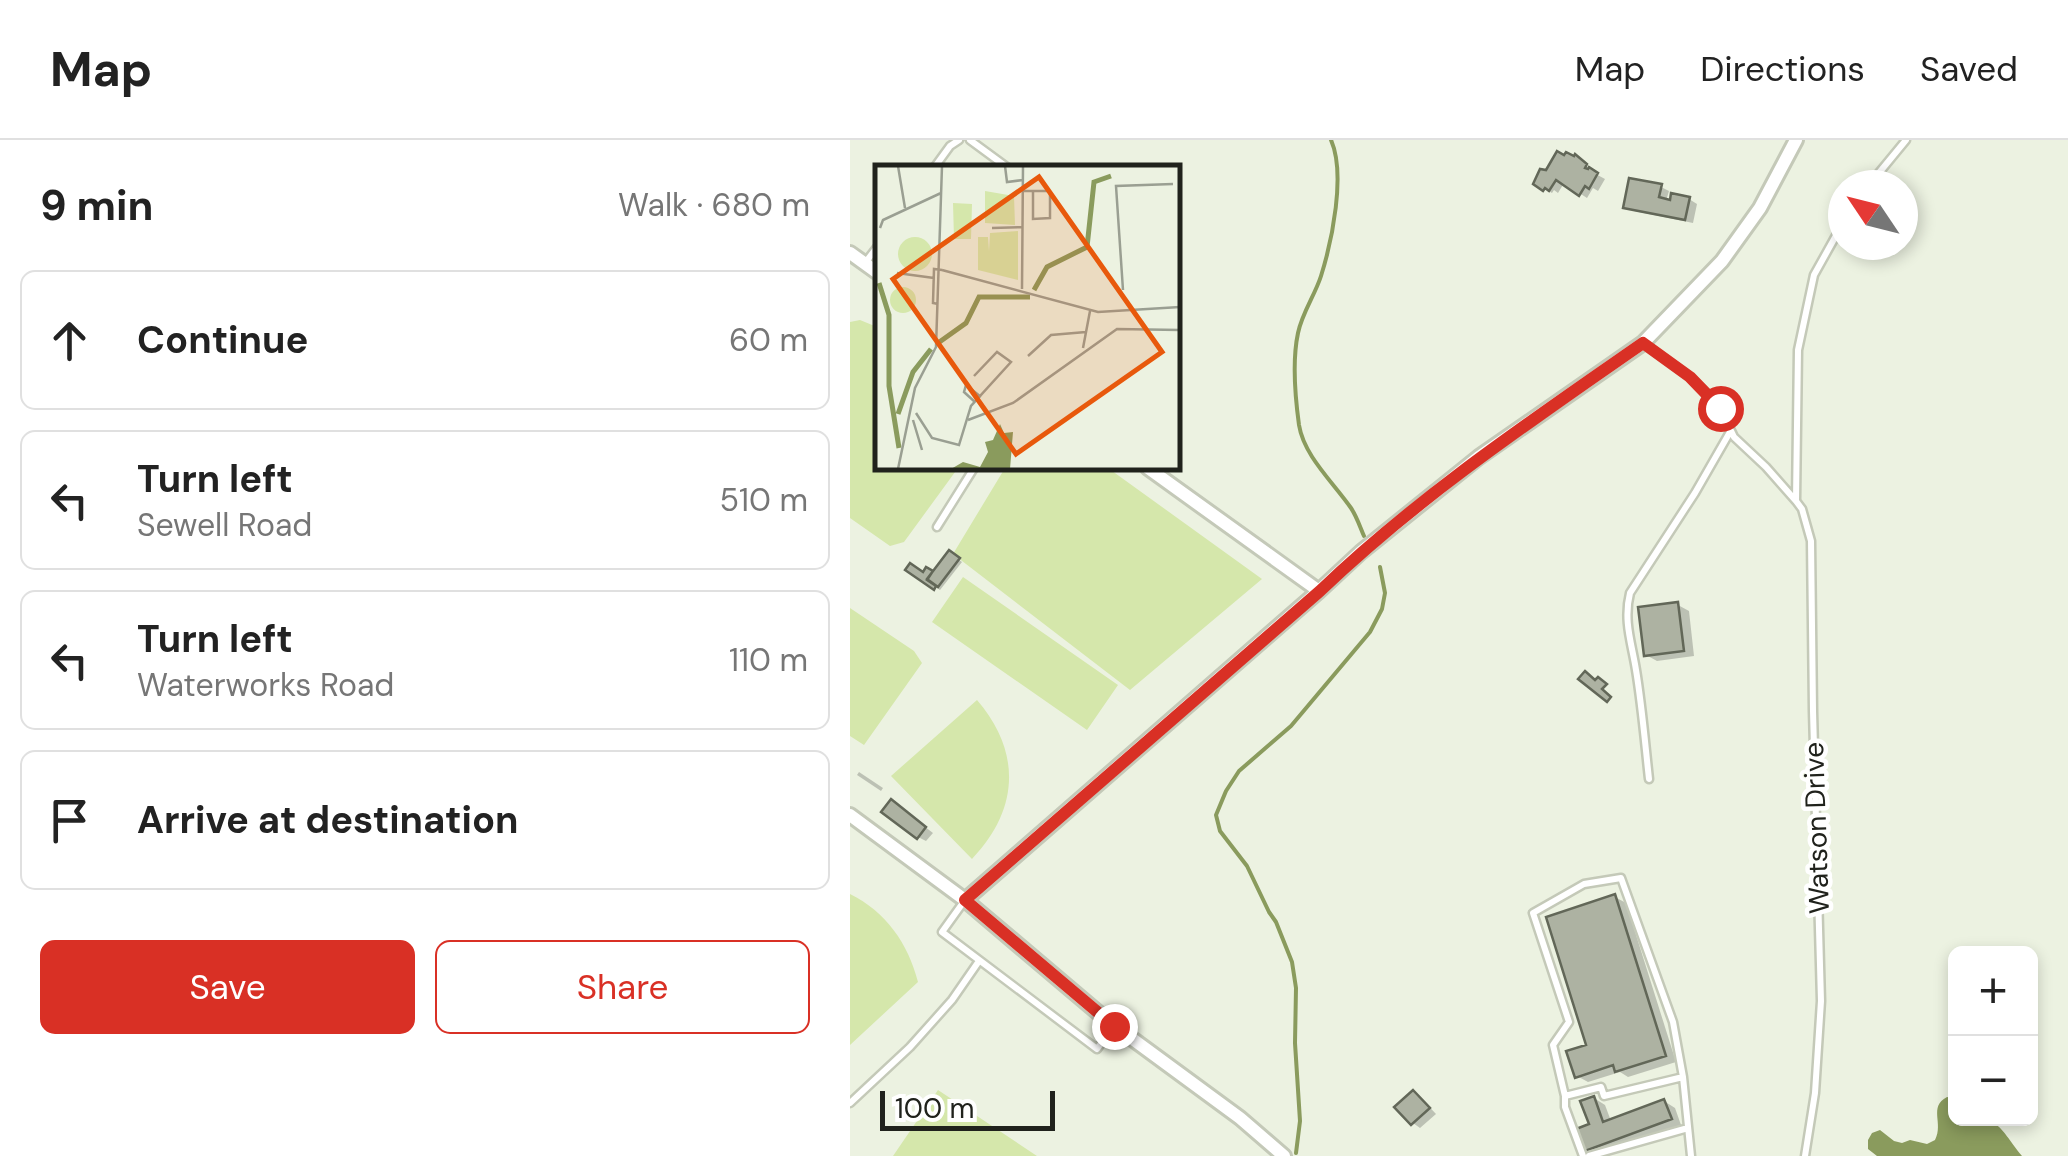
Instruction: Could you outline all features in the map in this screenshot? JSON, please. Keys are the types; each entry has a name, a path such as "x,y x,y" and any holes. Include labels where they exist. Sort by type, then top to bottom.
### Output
{"street":[{"path":"965,900 1361,552 1480,457 1643,343 1722,261 1760,208 1796,140"},
{"path":"850,253 875,271"},
{"path":"1151,470 1320,591"},
{"path":"850,815 965,900 1114,1026 1240,1118 1284,1156"}],"lane":[{"path":"936,165 959,140"},
{"path":"970,140 1004,165"},
{"path":"1881,170 1906,140"},
{"path":"864,264 875,250"},
{"path":"1796,502 1798,350 1814,275 1828,250"},
{"path":"1643,343 1700,385 1720,408 1730,432 1796,502"},
{"path":"1649,779 1627,626 1630,594 1730,432"},
{"path":"936,527 973,470"},
{"name":"Watson Drive","path":"1796,502 1802,509 1811,541 1821,1001 1815,1093 1805,1156"},
{"path":"1688,1128 1586,1156 1565,1107 1553,1045 1569,1022 1533,913 1584,884 1621,878 1673,1022 1684,1077 1691,1156"},
{"path":"965,900 942,932 1096,1049 1114,1026"},
{"path":"850,1102 910,1047 952,1000 979,961"},
{"path":"1565,1096 1600,1087 1604,1096 1684,1077"}],"shaded area":[{"path":"860,320 875,326 875,470 957,470 904,542 890,546 850,518 850,322"},
{"path":"1004,470 1111,470 1262,579 1130,690 953,554"},
{"path":"963,577 1118,685 1087,730 932,622"},
{"path":"850,608 914,651 922,663 864,745 850,736"},
{"path":"977,700 1002,740 1009,781 999,821 972,859 891,776"},
{"path":"850,894 894,930 918,982 850,1045"},
{"path":"938,1090 1037,1156 893,1156"},
{"path":"1948,1097 1948,1126 1998,1126 2022,1156 1877,1156 1868,1149 1872,1133 1880,1130 1902,1143 1910,1140 1927,1144 1935,1140 1941,1101"}],"building":[{"path":"1557,151 1575,154 1587,164 1585,168 1598,173 1589,189 1585,186 1579,196 1556,180 1549,191 1533,184 1540,169 1546,170"},
{"path":"1629,178 1662,184 1659,197 1670,200 1671,193 1690,197 1685,220 1623,208"},
{"path":"949,550 960,558 938,587 927,579"},
{"path":"910,563 923,572 926,567 933,571 927,580 936,586 934,590 905,570"},
{"path":"1678,602 1684,651 1644,656 1638,607"},
{"path":"1585,671 1607,684 1602,689 1611,697 1607,702 1578,679"},
{"path":"891,799 926,827 917,839 881,812"},
{"path":"1615,894 1666,1056 1615,1072 1613,1065 1575,1078 1566,1051 1586,1045 1546,917"},
{"path":"1413,1090 1430,1108 1411,1125 1394,1107"},
{"path":"1594,1096 1603,1122 1664,1099 1672,1119 1585,1151 1576,1129 1589,1124 1580,1101"}],"waterway":[{"path":"1331,140 1337,171 1336,208 1321,276 1298,333 1296,402 1307,447 1351,508 1364,536"},
{"path":"1296,1153 1300,1121 1292,962 1276,922 1247,866 1220,831 1216,815 1239,771 1291,726 1370,632 1385,593 1380,567"}],"route":[{"path":"1114,1026 965,900 1361,552 1480,457 1643,343 1700,385 1720,408"}]}
